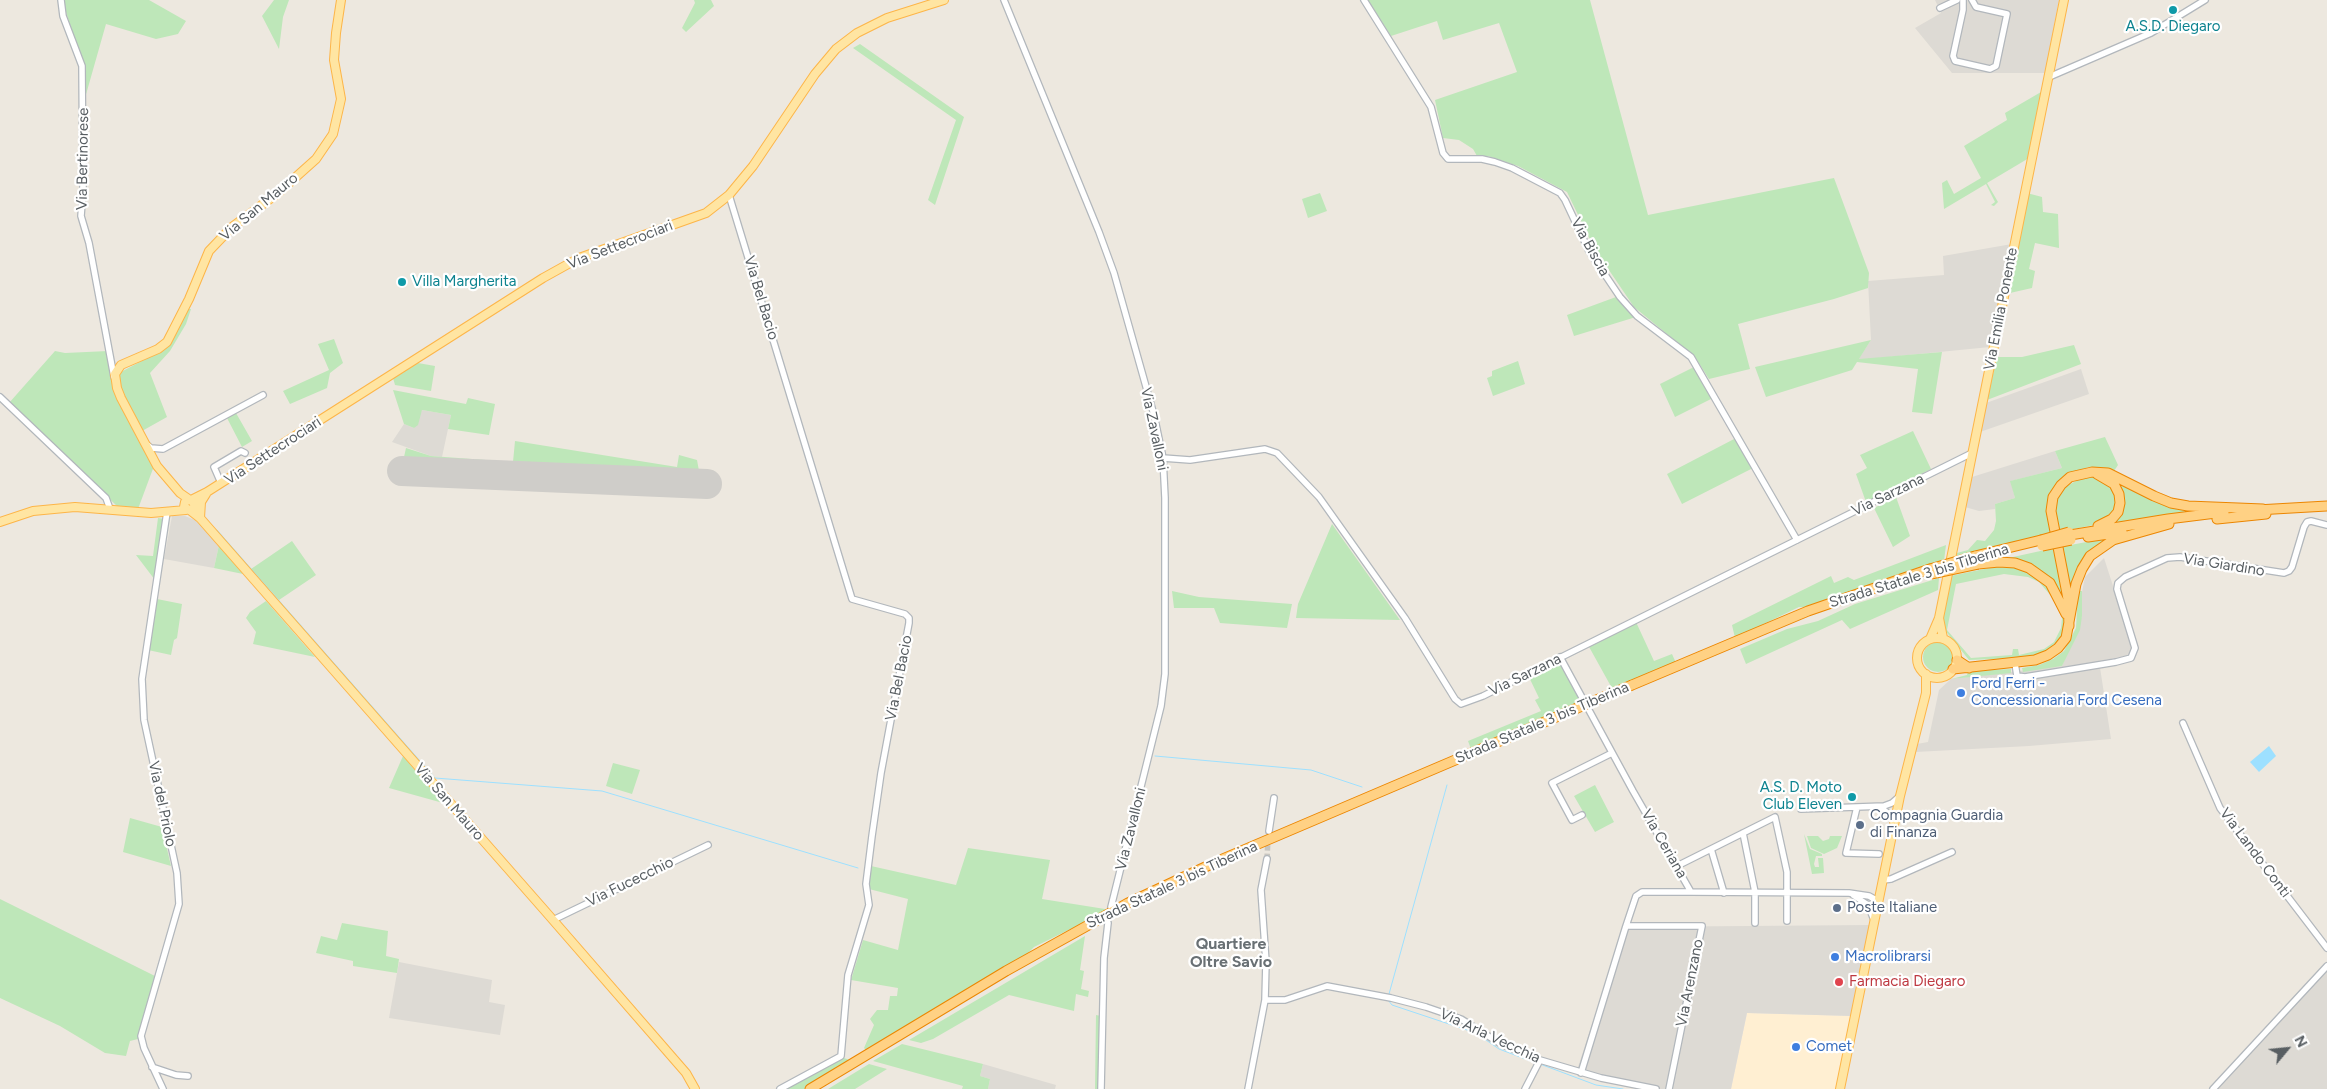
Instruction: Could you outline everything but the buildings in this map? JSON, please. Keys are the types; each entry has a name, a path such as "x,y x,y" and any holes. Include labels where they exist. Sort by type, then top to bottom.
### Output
{"highway":[{"path":"2070,626 2068,600 2051,511 2053,497 2060,485 2070,477 2092,472 2108,472 2154,496 2171,502 2188,506 2263,509"},
{"path":"2070,536 2100,526 2112,519 2118,512 2119,494 2114,484 2092,472"},
{"name":"Strada Statale 3 bis Tiberina","path":"810,1089 841,1073 1052,950 1176,886 1576,712 1810,616 1930,572 2070,536 2168,519 2263,509 2327,506"},
{"name":"Strada Statale 3 bis Tiberina","path":"2070,536 2264,514 2327,511"},
{"path":"1954,669 2015,663 2035,660 2048,655 2058,648 2066,638 2070,626 2076,584 2090,556 2113,540 2169,524"},
{"path":"1977,561 2015,563 2041,575 2057,593 2070,626"},
{"path":"1957,660 1969,668"},
{"name":"Strada Statale 3 bis Tiberina","path":"820,1089 841,1073"}],"main road":[{"name":"Via San Mauro","path":"341,0 334,60 341,100 333,134 316,159 278,193 232,226 209,251 189,299 167,342 158,349 121,365 114,379 121,398 145,443 156,452 157,466 200,518 686,1073 695,1089"},
{"name":"Via Settecrociari","path":"0,522 33,511 74,506 151,513 170,512 189,505 543,278 579,258 706,213 729,195 753,166 815,74 836,49 856,33 880,22 944,0"},
{"name":"Via Emilia Ponente","path":"1930,639 1939,618 2064,0"},
{"path":"200,518 201,502 207,492"},
{"name":"Via Emilia Ponente","path":"1939,618 1943,638"},
{"path":"1926,693 1938,678 1954,669 1957,660 1954,647 1943,638 1930,639 1921,646 1917,655 1920,668 1926,674 1938,678"},
{"path":"1840,1089 1894,823 1926,693 1926,674"}],"street":[{"name":"Via Bertinorese","path":"61,0 64,22 82,66 82,216 89,243 114,379"},
{"name":"Via Zavalloni","path":"1004,0 1114,273 1154,415 1163,458 1165,498 1165,674 1160,706 1111,907"},
{"name":"Via Biscia","path":"1364,0 1431,107 1443,153 1448,159 1482,159 1495,162 1560,193 1588,250 1620,297 1637,316 1691,356 1798,540"},
{"path":"1940,8 1957,0"},
{"path":"1963,0 1963,10 1953,56 1955,60 1990,68 1996,66 2007,14 1976,7 1972,0"},
{"path":"2049,77 2151,33 2205,0"},
{"name":"Via Bel Bacio","path":"729,195 852,599 905,614 908,618 881,773 869,856 866,884 869,904 848,975 840,1056 780,1089"},
{"path":"156,452 262,395"},
{"path":"0,398 106,498 110,509"},
{"name":"Via Sarzana","path":"1163,458 1190,460 1265,449 1277,453 1319,497 1405,618 1461,704 1483,696 1972,454"},
{"path":"221,483 214,467 241,451 245,453"},
{"name":"Via del Priolo","path":"163,1089 152,1068 141,1036 179,904 177,873 144,720 142,679 170,512"},
{"name":"Via Giardino","path":"2015,663 2017,676 2025,677 2131,658 2135,648 2117,589 2118,583 2125,577 2167,558 2180,557 2284,573 2292,567 2304,527 2308,522 2316,521 2327,524"},
{"name":"Via Ceriana","path":"1560,657 1691,892 1849,893 1869,896 1878,901"},
{"name":"Via Lando Conti","path":"2183,723 2220,808 2327,948"},
{"path":"1582,815 1572,820 1552,783 1612,753"},
{"path":"1882,807 1892,804 1900,796"},
{"path":"1269,831 1274,798"},
{"path":"1856,807 1846,853 1879,854"},
{"path":"1882,807 1890,814 1894,823"},
{"path":"1801,809 1882,807 1897,810"},
{"path":"1677,866 1774,817 1783,852 1787,892 1787,921"},
{"path":"1742,833 1755,892 1755,923"},
{"name":"Via Fucecchio","path":"553,920 708,845"},
{"path":"1711,849 1724,893"},
{"path":"1883,880 1890,879 1952,852"},
{"path":"1248,1089 1265,1000 1266,962 1261,882 1266,859"},
{"path":"1869,896 1880,890"},
{"path":"1582,1073 1636,896 1642,892 1691,892"},
{"name":"Via Ceriana","path":"1849,893 1866,903"},
{"path":"1874,921 1866,903 1878,901"},
{"path":"1101,1089 1104,958 1108,924"},
{"name":"Via Arenzano","path":"1626,926 1702,926 1669,1089"},
{"path":"2213,1089 2327,966"},
{"name":"Via Arla Vecchia","path":"1265,1000 1285,1000 1327,986 1388,998 1426,1007 1461,1019 1501,1044 1539,1063 1656,1089"},
{"path":"1525,1089 1539,1063"},
{"path":"152,1068 176,1075 188,1076"}],"shaded area":[{"path":"1935,0 2059,0 2045,73 1952,73 1915,28 1941,13"},
{"path":"2012,244 1990,347 1858,360 1871,340 1868,281 1944,275 1943,256"},
{"path":"2081,369 2089,394 1980,432 1986,403"},
{"path":"422,410 451,415 442,457 431,456 392,442 404,424 414,428"},
{"path":"2055,451 2062,468 2011,481 2015,498 1995,504 1995,509 1979,511 1965,507 1972,477"},
{"path":"172,516 185,516 195,520 219,545 214,568 164,559"},
{"path":"2104,558 2133,648 2127,656 2099,661 2111,739 2029,746 1915,752 1917,744 1928,742 1939,690 1951,679 2062,666 2082,616 2081,597 2085,577"},
{"path":"1870,925 1851,1016 1747,1013 1731,1089 1661,1089 1606,1082 1576,1073 1624,927"},
{"path":"399,962 492,980 489,1002 505,1005 500,1035 389,1018"},
{"path":"2327,968 2327,1089 2217,1089"},
{"path":"1747,1013 1851,1016 1838,1089 1731,1089"},
{"path":"983,1064 1056,1085 1055,1089 988,1089 990,1079 980,1076"}],"green space":[{"path":"62,0 149,0 186,21 178,34 156,39 106,24 85,98 83,64"},
{"path":"274,0 289,0 283,17 279,49 262,16"},
{"path":"694,0 711,0 714,6 686,32 682,28 695,3"},
{"path":"1368,0 1590,0 1648,215 1834,178 1869,273 1868,288 1834,299 1738,324 1750,369 1709,379 1695,357 1634,307 1594,248 1567,192 1518,166 1488,156 1477,156 1473,149 1459,140 1443,138 1435,100 1517,72 1499,23 1443,40 1437,21 1391,36"},
{"path":"860,44 964,117 935,205 928,200 956,120 853,48"},
{"path":"2041,92 2029,158 1987,183 1998,202 1994,206 1991,205 1995,202 1986,184 1944,209 1942,183 1947,180 1954,194 1981,178 1964,146 2007,120 2005,113"},
{"path":"1320,193 1327,211 1308,218 1302,199"},
{"path":"2027,193 2042,197 2043,212 2058,214 2059,248 2035,243 2029,269 2035,271 2032,288 2010,293 2021,220"},
{"path":"1616,297 1636,317 1574,336 1567,315"},
{"path":"188,309 191,309 186,324 170,351 150,373 167,417 142,431 117,380 121,372 166,348 178,331"},
{"path":"334,339 343,363 330,373 327,388 290,404 283,391 329,370 318,344"},
{"path":"1871,340 1859,359 1942,352 1932,414 1912,412 1918,369 1857,362 1852,370 1766,397 1755,367"},
{"path":"2074,345 2081,364 1987,400 1997,357 2022,357"},
{"path":"55,351 65,353 108,351 113,383 154,466 138,509 118,507 9,403"},
{"path":"1518,361 1525,384 1493,396 1487,378 1492,376 1492,371"},
{"path":"418,363 435,366 431,391 395,385 393,378"},
{"path":"1694,367 1713,398 1675,417 1660,384"},
{"path":"393,390 466,404 468,398 495,404 489,435 448,429 451,415 422,410 418,425 414,428 404,424"},
{"path":"236,413 252,441 242,447 227,418"},
{"path":"1913,431 1931,469 1866,502 1856,474 1867,468 1860,455"},
{"path":"2105,437 2118,465 2114,471 2089,467 2074,472 2049,509 2050,534 1956,559 1957,553 1968,550 1977,540 1985,541 1994,530 1996,521 1995,504 2015,498 2010,481 2062,468 2055,451"},
{"path":"1736,438 1753,468 1682,504 1667,474"},
{"path":"515,441 677,467 679,455 697,460 699,471 705,473 707,480 634,475 402,466 406,448 431,456 513,462"},
{"path":"2094,476 2112,487 2117,502 2115,511 2109,518 2099,524 2058,532 2054,512 2058,498 2065,487 2083,477"},
{"path":"2109,477 2135,489 2204,510 2108,526 2121,514"},
{"path":"1896,497 1910,536 1893,547 1874,508"},
{"path":"158,518 165,519 155,580 136,555 153,556"},
{"path":"1332,524 1400,620 1296,618 1298,604"},
{"path":"2118,536 2095,550 2072,602 2060,547"},
{"path":"292,541 316,575 279,600 251,569"},
{"path":"219,545 225,551 243,574 214,568"},
{"path":"1946,545 1944,561 1810,607 1799,607 1735,638 1732,625 1831,576 1834,583 1848,577 1854,580"},
{"path":"2054,548 2067,609 2061,593 2048,576 2029,564 2004,559"},
{"path":"2004,565 2027,569 2038,575 2049,584 2061,605 2065,618 2065,627 2059,640 2043,653 2018,658 1969,660 1944,629 1942,618 1950,576","holes":["2004,574 2028,577 2039,582 2058,604 2062,618 2061,628 2054,642 2044,649 2019,655 2018,649 2013,649 2012,655 1971,658 1947,630 1956,584"]},
{"path":"1939,578 1938,590 1850,629 1842,620 1746,664 1740,649 1787,629 1818,621 1855,604"},
{"path":"1172,591 1199,597 1292,604 1287,628 1220,623 1214,608 1174,608"},
{"path":"2078,591 2082,591 2080,630 2062,666 2023,672 2022,668 2039,665 2053,659 2064,651 2076,628"},
{"path":"157,599 182,604 177,638 174,640 171,655 148,650"},
{"path":"266,601 315,657 253,644 256,632 246,618 250,612"},
{"path":"1636,622 1654,661 1672,654 1676,663 1613,690 1588,645"},
{"path":"1938,642 1949,646 1953,657 1949,668 1938,672 1927,668 1923,657 1927,646"},
{"path":"1559,660 1582,702 1471,749 1468,741 1541,711 1535,700 1539,698 1528,675"},
{"path":"2011,669 2011,673 1951,679 1967,675 1968,671"},
{"path":"403,756 443,803 389,788"},
{"path":"613,763 640,770 632,794 606,786"},
{"path":"1595,785 1614,822 1595,832 1574,796"},
{"path":"130,818 162,827 171,866 123,852"},
{"path":"1804,834 1810,849 1822,854 1822,856 1816,856 1814,864 1815,867 1819,867 1818,858 1823,858 1824,873 1812,874"},
{"path":"1807,836 1818,836 1823,841 1829,839 1830,836 1842,836 1837,848 1824,854 1811,848"},
{"path":"968,848 1050,860 1042,899 1105,909 1107,911 1034,947 1023,958 867,1051 864,1048 874,1025 870,1019 877,1010 888,1010 890,996 897,996 898,988 851,980 863,940 898,950 908,899 869,889 871,866 956,885"},
{"path":"0,899 155,976 138,1039 130,1041 126,1056 105,1053 60,1026 0,998"},
{"path":"342,923 388,931 386,956 399,959 397,973 353,966 353,961 316,953 321,936 337,940"},
{"path":"1085,936 1080,970 1084,971 1081,989 1089,991 1088,997 1076,994 1074,1011 1009,995 933,1039 921,1043 909,1040"},
{"path":"1096,1015 1101,1016 1099,1089 1095,1089"},
{"path":"902,1044 983,1064 980,1076 990,1079 988,1089 962,1089 963,1086 873,1061"},
{"path":"841,1057 850,1060 804,1089 785,1089"},
{"path":"869,1064 887,1069 855,1089 828,1089"}],"water":[{"path":"2269,746 2276,756 2259,772 2250,762"}],"waterway":[{"path":"217,530 435,778 602,791 858,868"},
{"path":"1155,756 1311,770 1362,787"},
{"path":"1389,994 1447,785"},
{"path":"1388,1000 1392,1005 1476,1033 1499,1049 1536,1063"},
{"path":"1540,1064 1596,1085 1623,1089"}],"runway":[{"path":"402,471 707,484"}],"tunnel":[{"path":"1267,859 1268,838"}],"place":[{"name":"A.S.D. Diegaro","path":"2173,10"},
{"name":"Villa Margherita","path":"402,282"},
{"name":"Ford Ferri - Concessionaria Ford Cesena","path":"1961,693"},
{"name":"A.S. D. Moto Club Eleven","path":"1852,797"},
{"name":"Compagnia Guardia di Finanza","path":"1860,825"},
{"name":"Poste Italiane","path":"1837,908"},
{"name":"Macrolibrarsi","path":"1835,957"},
{"name":"Farmacia Diegaro","path":"1839,982"},
{"name":"Comet","path":"1796,1047"}],"district":[{"name":"Quartiere Oltre Savio","path":"1231,953"}]}
